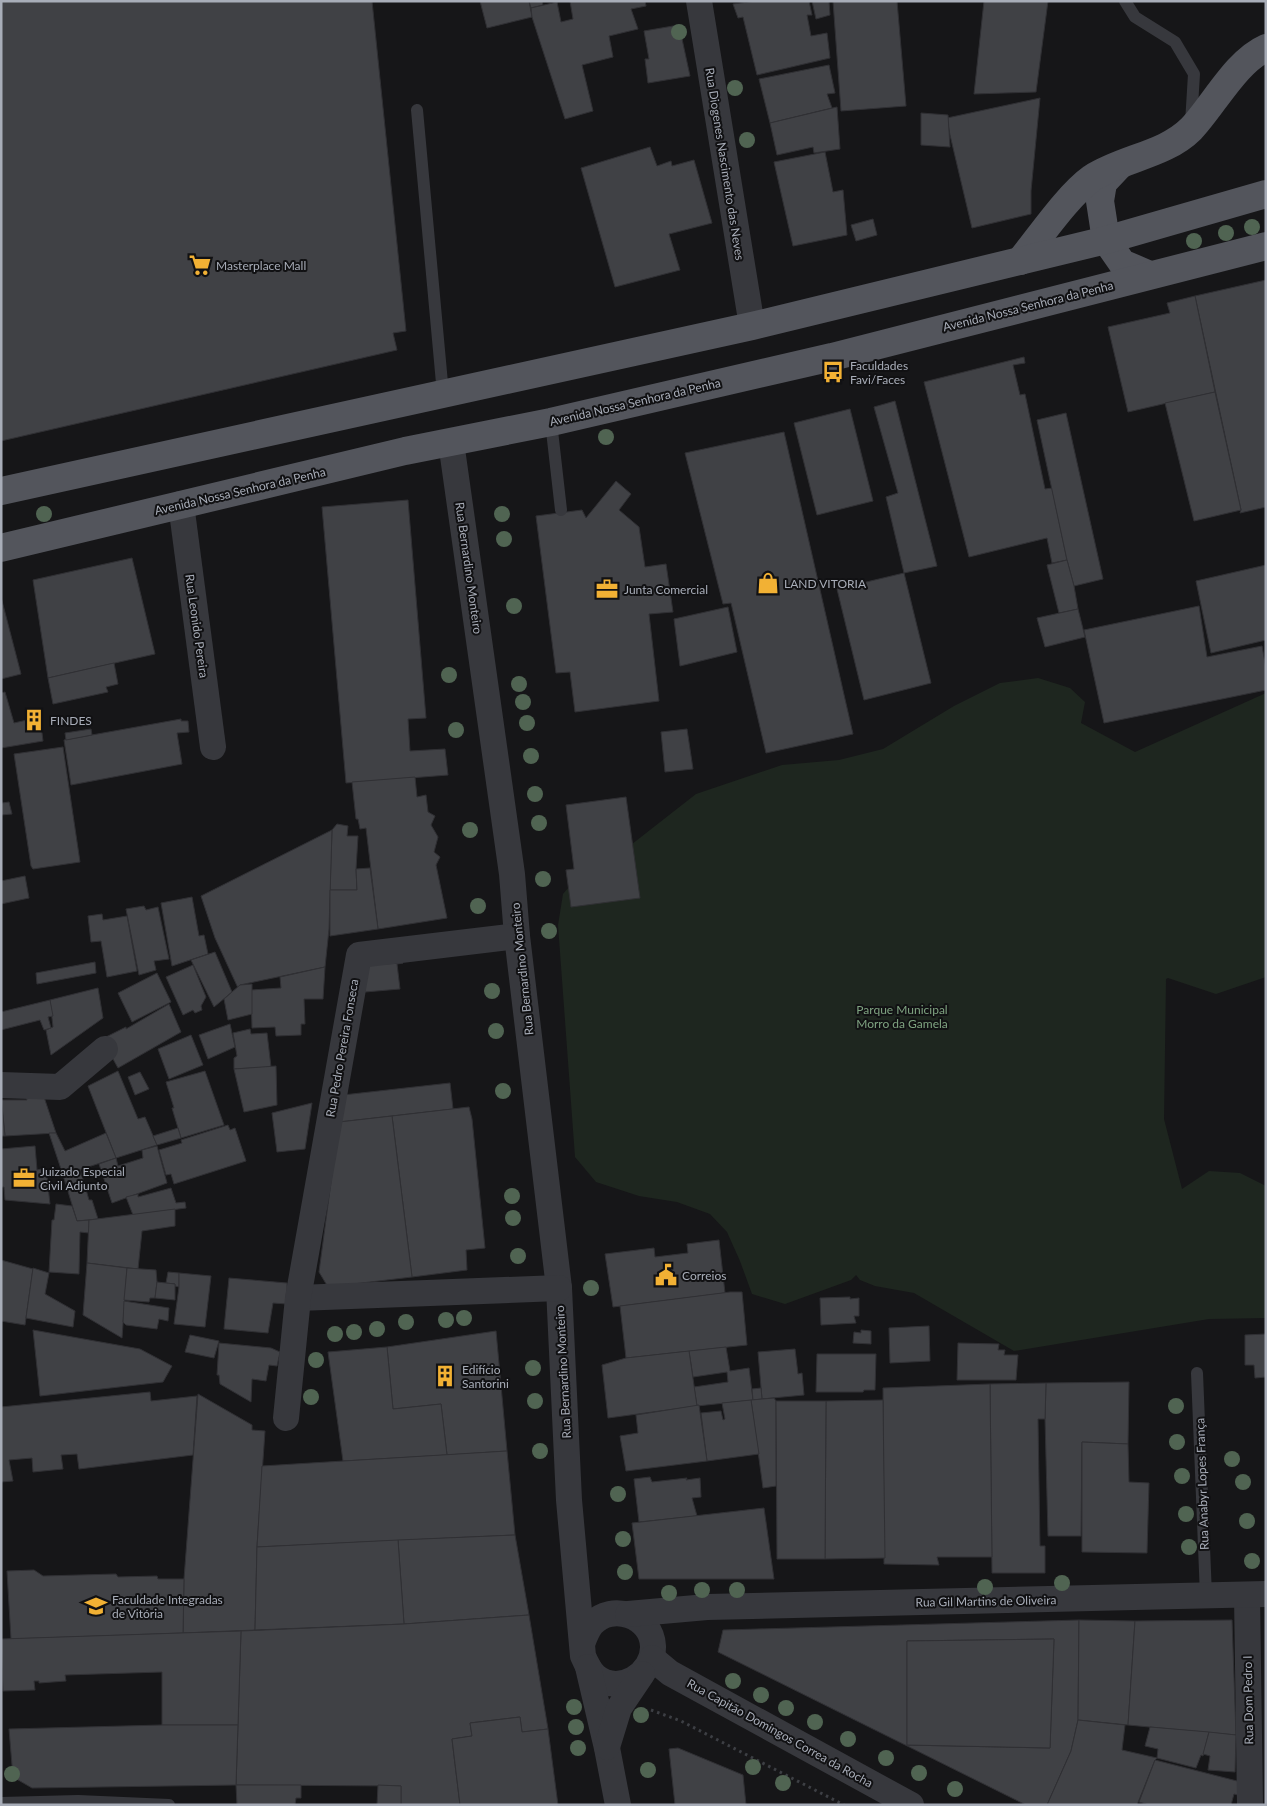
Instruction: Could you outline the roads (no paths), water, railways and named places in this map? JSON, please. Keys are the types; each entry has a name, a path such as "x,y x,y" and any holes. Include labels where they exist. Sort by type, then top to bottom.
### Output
{"main road":[{"path":"1020,262 1070,199 1092,178 1123,162 1167,146 1190,129 1230,79 1258,52 1266,48"},
{"path":"1123,162 1103,183 1100,201 1106,240 1122,263 1150,275"},
{"path":"1,491 752,326 1106,240 1266,194"},
{"name":"Avenida Nossa Senhora da Penha","path":"1,548 181,504 451,442 551,422 832,357 1266,246"}],"street":[{"name":"Rua Diogenes Nascimento das Neves","path":"699,1 752,326"},
{"name":"Rua Bernardino Monteiro","path":"451,442 512,874 558,1288 569,1500 585,1656 607,1748 618,1805"},
{"name":"Rua Leonido Pereira","path":"181,504 213,747"},
{"name":"Rua Pedro Pereira Fonseca","path":"286,1418 298,1298 358,955 518,936"},
{"path":"1,1085 60,1087 105,1049"},
{"path":"298,1298 558,1288"},
{"name":"Rua Bernardino Monteiro","path":"569,1500 592,1596 622,1614"},
{"name":"Rua Gil Martins de Oliveira","path":"622,1614 707,1607 1256,1595"},
{"name":"Rua Dom Pedro I","path":"1250,1805 1256,1595"},
{"name":"Rua Gil Martins de Oliveira","path":"649,1659 674,1624 707,1607"},
{"path":"622,1614 639,1620 647,1629 649,1659 631,1681 619,1684 607,1682 596,1677 585,1656 586,1632 593,1622 604,1616 622,1614"},
{"name":"Rua Bernardino Monteiro","path":"607,1748 619,1708 649,1659"},
{"name":"Rua Capitão Domingos Correa da Rocha","path":"649,1659 670,1673 911,1805"}],"lane":[{"path":"1125,1 1135,17 1176,42 1194,74 1190,129"},
{"path":"417,110 444,394"},
{"path":"551,422 561,510"},
{"name":"Rua Anabyr Lopes França","path":"1197,1373 1206,1596"},
{"path":"1,1803 169,1805"}],"place":[{"name":"Masterplace Mall","path":"200,265"},
{"name":"Faculdades Favi/Faces","path":"833,372"},
{"name":"LAND VITORIA","path":"768,583"},
{"name":"Junta Comercial","path":"607,589"},
{"name":"FINDES","path":"34,720"},
{"name":"Juizado Especial Civil Adjunto","path":"24,1178"},
{"name":"Correios","path":"666,1275"},
{"name":"Edifício Santorini","path":"445,1376"},
{"name":"Faculdade Integradas de Vitória","path":"96,1606"}],"park label":[{"name":"Parque Municipal Morro da Gamela","path":"902,1016"}]}
